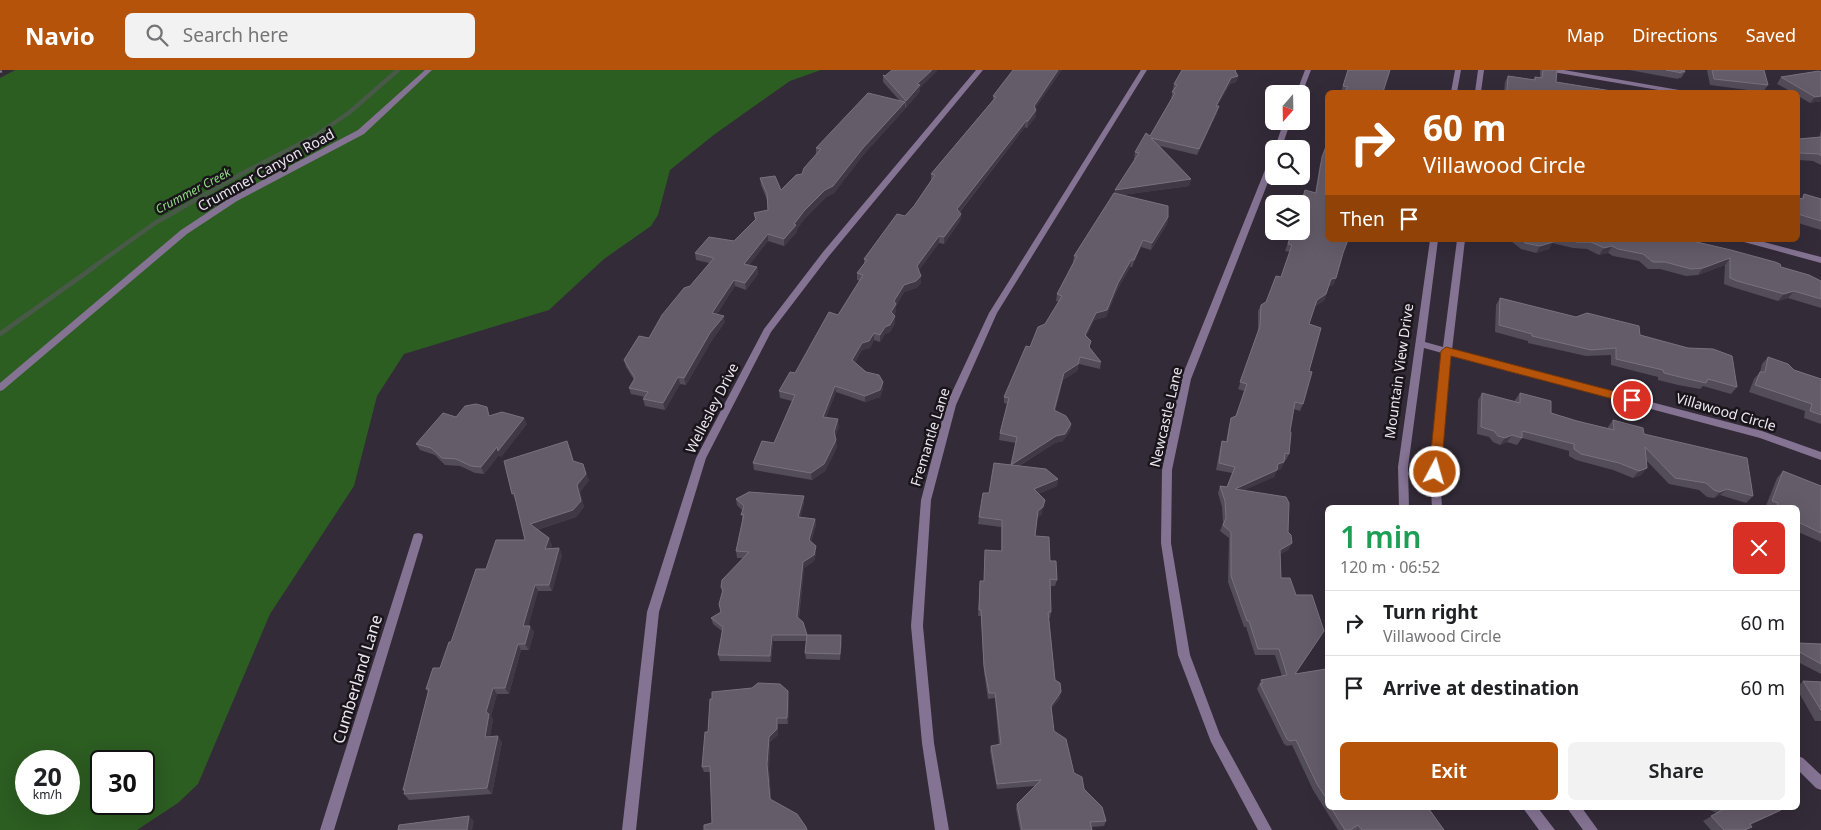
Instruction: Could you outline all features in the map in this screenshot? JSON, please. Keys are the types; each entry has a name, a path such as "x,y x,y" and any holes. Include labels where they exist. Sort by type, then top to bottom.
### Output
{"street":[{"name":"Crummer Canyon Road","path":"0,388 184,232 234,199 361,132 403,90 429,70"},
{"name":"Wellesley Drive","path":"628,830 653,612 701,458 767,331 826,254 980,70"},
{"name":"Fremantle Lane","path":"942,830 928,743 917,626 926,500 951,405 993,313 1144,70"},
{"path":"1302,85 1308,70"},
{"path":"1454,90 1458,70"},
{"path":"1478,90 1481,70"},
{"path":"1553,70 1668,90"},
{"name":"Newcastle Lane","path":"1265,180 1186,380 1167,479 1166,543 1184,655 1215,738 1265,830"},
{"name":"Mountain View Drive","path":"1404,505 1403,467 1434,242"},
{"path":"1437,505 1435,472 1446,351 1461,242"},
{"path":"1754,242 1821,260"},
{"name":"Villawood Circle","path":"1419,344 1762,435 1821,456"},
{"name":"Cumberland Lane","path":"327,830 418,537"},
{"path":"1800,764 1821,784"},
{"path":"1532,810 1548,830"},
{"path":"1576,810 1592,830"}],"path":[{"path":"0,72 4,70"}],"green space":[{"path":"15,70 821,70 790,81 715,134 670,170 658,215 651,226 604,259 549,310 404,354 377,396 354,486 270,614 198,784 178,803 137,830 0,830 0,78"}],"building":[{"path":"892,70 932,70 917,84 920,85 906,101 883,75 885,76"},
{"path":"1013,70 1058,70 1034,106 1036,110 957,209 961,214 944,237 939,236 917,266 921,276 916,281 904,285 894,301 896,304 891,312 895,316 890,325 885,327 880,335 874,333 869,341 862,343 852,360 866,372 879,375 883,382 880,390 865,396 835,386 823,417 838,419 834,432 836,440 824,464 811,473 753,463 762,441 774,443 795,395 779,391 790,372 795,373 829,312 838,315 863,275 857,273 867,260 864,259 897,214 905,216 914,206 935,175 931,174 996,97 993,96"},
{"path":"1182,70 1236,70 1238,76 1231,78 1216,106 1219,106 1199,149 1151,138 1191,179 1115,190 1139,153 1135,152 1146,133 1150,136 1175,93 1172,92 1177,85 1174,84"},
{"path":"1348,70 1390,70 1384,90 1346,90 1348,87 1343,86"},
{"path":"1543,70 1557,70 1556,82 1606,90 1507,90 1508,76 1535,80 1535,77 1542,78"},
{"path":"1666,70 1684,70 1685,72 1681,71 1682,73"},
{"path":"1712,70 1764,70 1768,85 1714,79"},
{"path":"1821,72 1821,96 1815,97 1781,77"},
{"path":"868,93 905,102 863,148 833,186 825,190 804,211 794,224 796,225 784,239 768,234 744,264 757,267 745,283 734,280 712,313 724,316 710,333 684,378 678,377 663,403 643,399 648,392 629,388 635,378 624,360 639,336 649,338 662,315 684,288 690,286 714,258 695,253 709,237 734,241 756,219 754,213 768,210 767,194 760,178 775,176 781,190 796,175 802,174 804,168 821,149 816,148"},
{"path":"1821,137 1821,156 1819,154 1800,153 1800,139"},
{"path":"1325,149 1325,242 1347,242 1336,278 1331,279 1326,294 1317,300 1309,324 1321,328 1309,371 1312,372 1303,404 1295,402 1290,431 1289,454 1285,453 1284,462 1278,464 1277,470 1235,489 1286,497 1289,503 1288,532 1291,535 1292,543 1280,550 1281,578 1290,578 1296,595 1312,595 1324,631 1295,674 1325,669 1325,796 1296,740 1290,741 1287,739 1260,684 1263,683 1261,680 1287,675 1279,649 1258,649 1231,576 1231,532 1223,525 1226,518 1225,501 1220,486 1227,487 1235,467 1219,463 1222,441 1227,442 1231,418 1236,416 1247,384 1240,382 1260,326 1261,305 1266,302 1276,276 1281,277 1292,245 1288,244 1289,240 1310,240 1310,195 1304,195 1305,190 1316,193"},
{"path":"1114,193 1168,206 1168,217 1152,243 1143,240 1134,260 1131,260 1118,283 1107,310 1096,313 1085,335 1091,341 1089,347 1101,362 1080,357 1078,364 1064,373 1054,410 1066,416 1071,424 1065,434 1056,436 1011,465 1017,437 1000,433 1009,398 1004,397 1026,346 1030,347 1038,327 1045,324 1062,296 1057,294 1077,256 1074,256"},
{"path":"1804,194 1821,199 1821,221 1800,215 1800,198 1803,199"},
{"path":"1524,242 1553,242 1540,246"},
{"path":"1591,242 1697,242 1731,250 1775,262 1780,264 1781,267 1809,275 1821,281 1821,299 1794,291 1784,294 1730,278 1730,258 1703,268 1691,269 1665,262 1653,262 1643,254 1612,246 1604,248"},
{"path":"1500,298 1576,317 1587,313 1639,326 1640,335 1688,348 1713,349 1732,356 1737,387 1708,379 1706,383 1684,378 1664,373 1663,370 1616,359 1616,348 1591,350 1532,336 1532,334 1499,325"},
{"path":"1768,357 1788,364 1794,370 1821,379 1821,415 1810,411 1812,404 1755,385 1760,372 1765,372"},
{"path":"1482,393 1520,403 1520,393 1551,401 1551,413 1577,421 1614,430 1613,420 1643,428 1644,434 1747,458 1753,496 1727,489 1720,492 1714,490 1706,483 1675,478 1645,447 1647,468 1639,471 1619,463 1581,454 1574,449 1574,444 1522,431 1522,438 1512,435 1505,438 1498,436 1494,431 1481,427"},
{"path":"476,404 487,407 489,416 502,412 524,418 498,451 497,447 481,467 471,466 456,459 442,458 431,448 416,444 443,413 456,417 465,406"},
{"path":"567,441 573,461 583,464 586,474 577,485 581,501 573,510 530,524 549,538 545,549 559,548 549,585 535,585 523,626 530,626 525,644 518,644 505,688 493,688 486,712 489,714 485,737 498,736 487,788 404,794 405,790 403,790 429,689 426,689 433,668 440,668 449,642 451,642 476,569 486,569 496,540 525,540 504,461"},
{"path":"994,463 1046,469 1058,479 1034,489 1045,500 1043,507 1038,511 1035,536 1049,537 1050,561 1056,561 1057,580 1050,579 1051,612 1048,612 1055,680 1060,683 1061,692 1051,706 1054,731 1066,739 1074,773 1082,777 1084,789 1102,807 1106,821 1090,822 1092,830 1022,830 1017,804 1041,780 997,784 991,746 1001,744 995,693 989,693 984,666 981,610 979,610 980,581 984,581 985,550 1002,551 1002,520 979,517 983,493 989,493"},
{"path":"1783,471 1821,486 1821,533 1800,523 1800,505 1777,505 1778,503 1772,501"},
{"path":"749,492 804,496 798,517 815,519 809,540 816,546 814,555 803,562 797,617 803,622 807,635 772,635 770,656 718,655 723,627 711,618 721,612 719,604 723,590 721,587 722,580 749,552 736,551 744,506 736,499"},
{"path":"807,635 841,635 840,654 805,653"},
{"path":"1800,643 1821,644 1821,664 1800,652"},
{"path":"1803,681 1821,682 1821,710"},
{"path":"758,683 780,684 788,691 787,718 777,718 777,729 769,737 767,764 770,799 797,814 807,830 704,830 704,825 712,823 710,766 702,767 705,732 708,732 712,692 752,688"},
{"path":"1332,810 1429,810 1444,830 1362,830 1358,825 1350,830 1345,830"},
{"path":"1722,810 1781,810 1750,824 1752,827 1745,830 1724,830 1711,816"},
{"path":"469,816 467,830 398,830 399,825"}],"waterway":[{"name":"Crummer Creek","path":"92,268 155,223 241,174 315,136 350,112 398,70"},
{"name":"Crummer Creek","path":"0,334 94,267"}],"route":[{"path":"1435,472 1446,351 1632,400"}]}
